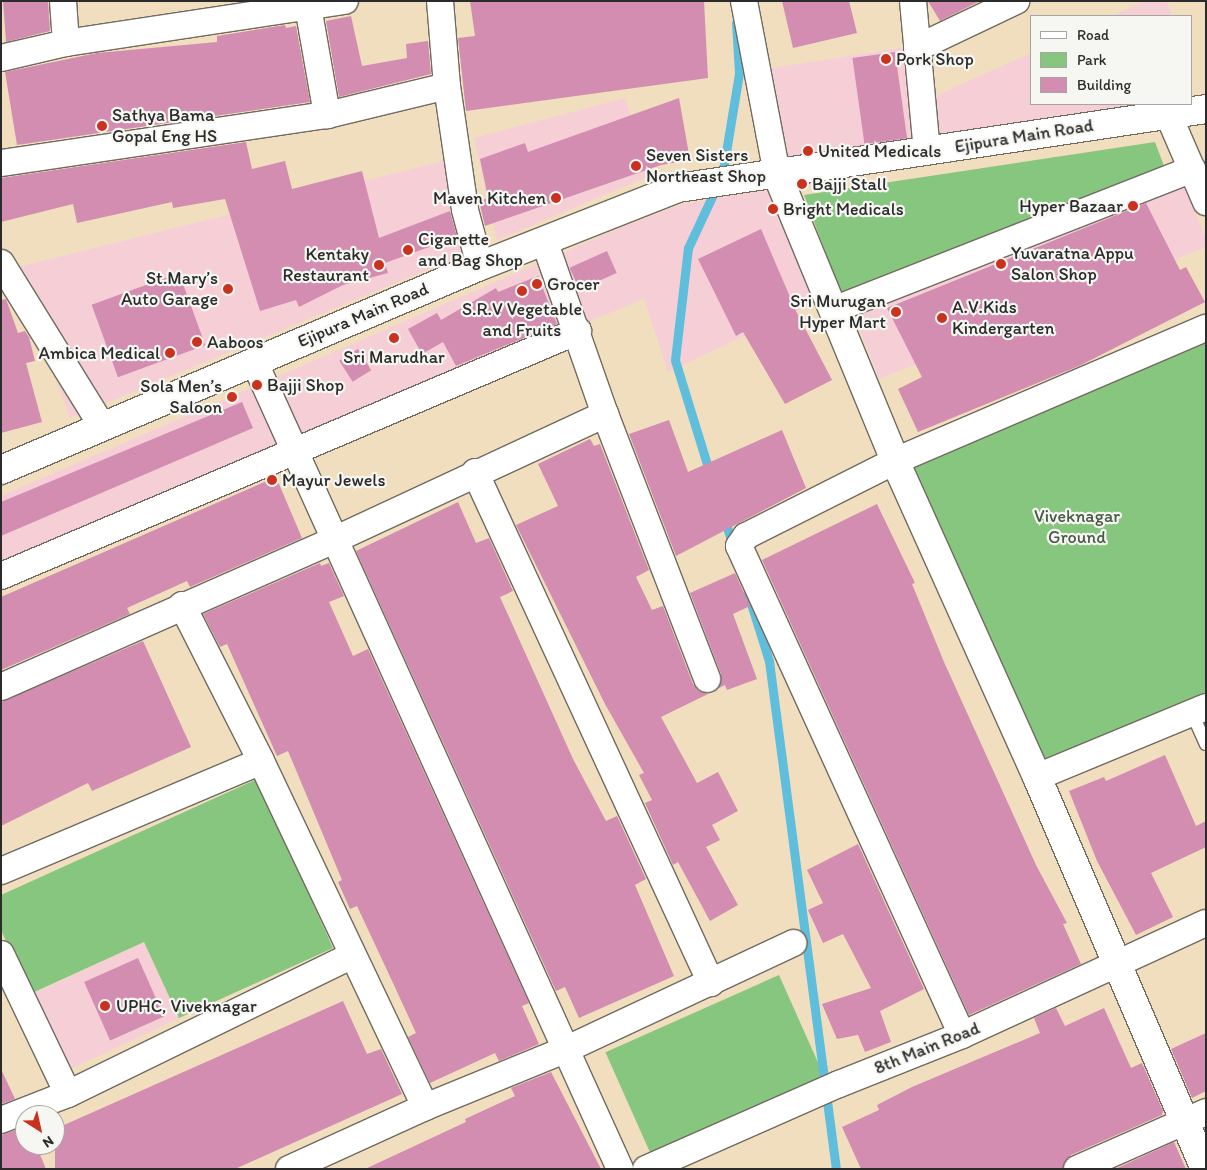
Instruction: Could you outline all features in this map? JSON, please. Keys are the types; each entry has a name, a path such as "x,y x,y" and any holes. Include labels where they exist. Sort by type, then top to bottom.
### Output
{"street":[{"path":"63,1 66,43"},
{"path":"1,58 66,43 307,3 345,1"},
{"path":"440,1 447,86 465,210 480,266"},
{"path":"744,1 778,174 895,461 1037,776 1117,962 1195,1116 1205,1169"},
{"path":"913,1 927,151"},
{"path":"917,48 1016,1"},
{"path":"307,3 327,115"},
{"path":"1,163 327,115 447,86"},
{"name":"Ejipura Main Road","path":"1,470 480,266 545,243 678,188 1206,109"},
{"path":"1168,114 1206,202"},
{"path":"833,310 1192,169"},
{"path":"545,243 578,331 605,414 707,679"},
{"path":"1,264 102,426"},
{"path":"962,1035 739,546 746,536 895,461 1206,328"},
{"path":"1,576 578,331"},
{"path":"254,361 567,1048 620,1169"},
{"path":"1,687 182,605 334,540 476,472 605,414"},
{"path":"476,472 711,983"},
{"path":"182,605 261,761 351,956 425,1107"},
{"path":"1037,776 1199,710"},
{"path":"1,871 261,761"},
{"name":"8th Main Road","path":"646,1169 840,1084 962,1035 1117,962 1206,923"},
{"path":"289,1169 425,1107 567,1048 711,983 793,943"},
{"path":"1,954 68,1094"},
{"path":"1,1120 68,1094 351,956"},
{"path":"1077,1169 1195,1116"}],"lane":[{"path":"1199,710 1206,744"}],"shaded area":[{"path":"1145,1 1167,1 1172,15 1114,15"},
{"path":"906,47 921,144 782,166 767,69"},
{"path":"1030,53 1030,105 1177,105 936,139 931,98"},
{"path":"625,98 650,176 497,240 474,138"},
{"path":"452,159 468,253 70,418 14,268"},
{"path":"1181,178 1206,239 1206,247 879,379 854,315"},
{"path":"779,188 820,300 668,372 644,299 1,563 1,496 615,230 682,204"},
{"name":"UPHC, Viveknagar","path":"144,942 179,1018 66,1071 31,995"}],"green space":[{"path":"1155,142 1164,166 841,294 804,195"},
{"name":"Viveknagar Ground","path":"1206,329 1206,694 1045,764 904,465"},
{"path":"257,779 333,948 179,1018 144,942 30,994 1,930 1,895"},
{"path":"779,975 824,1075 650,1153 605,1052"}],"building":[{"path":"3,1 48,1 50,31 6,42"},
{"path":"470,1 704,1 708,78 466,111 458,38 475,36"},
{"path":"782,1 849,1 857,33 793,48"},
{"path":"928,1 980,1 940,21"},
{"path":"351,16 362,66 407,58 406,44 428,41 431,74 339,97 326,21"},
{"path":"285,25 286,28 296,26 310,102 17,145 5,72 97,53 217,42 217,36"},
{"path":"895,52 907,138 865,144 852,58"},
{"path":"679,98 690,160 661,165 485,226 479,201 488,198 480,159 525,143 528,152"},
{"path":"246,142 252,169 285,161 292,189 362,171 379,238 450,211 457,237 385,263 388,273 343,285 299,307 296,300 260,311 225,199 173,208 172,202 77,223 73,204 1,222 1,178"},
{"path":"1146,203 1180,270 1186,267 1205,302 1079,366 918,432 898,389 922,377 887,308"},
{"path":"761,229 796,311 832,380 785,404 743,332 736,336 698,259"},
{"path":"607,251 617,273 579,290 570,268"},
{"path":"179,273 205,345 118,377 92,305"},
{"path":"538,276 557,324 456,366 443,342 422,354 408,329 437,313 441,320 496,288 498,292"},
{"path":"6,299 18,333 25,331 29,337 35,361 26,363 42,422 1,433 1,300"},
{"path":"358,349 371,370 353,382 339,361"},
{"path":"242,402 253,428 1,536 1,502"},
{"path":"669,420 688,472 782,430 806,488 676,556 629,434"},
{"path":"590,439 594,446 600,444 649,570 636,577 652,610 663,606 693,684 698,691 708,694 661,717 697,783 718,772 738,811 712,825 720,840 706,847 738,905 710,921 678,862 673,865 645,803 652,800 639,775 644,773 605,704 516,525 558,506 538,464"},
{"path":"276,477 302,538 190,587 187,581 127,608 130,614 1,670 1,597"},
{"path":"458,502 476,543 489,538 513,591 500,597 573,759 606,821 617,816 646,879 635,885 674,976 579,1018 565,987 556,991 356,551"},
{"path":"877,504 915,583 912,584 944,662 1036,865 1067,923 1063,924 1081,964 969,1015 762,560"},
{"path":"320,563 321,566 329,563 344,596 329,602 353,656 368,649 529,1003 522,1006 539,1044 499,1061 495,1053 430,1083 408,1037 416,1033 357,906 350,909 338,882 342,880 288,751 277,756 227,644 220,647 203,614"},
{"path":"735,573 750,606 733,614 757,679 727,690 725,685 719,688 721,674 690,593"},
{"path":"143,641 191,747 92,791 88,783 1,826 1,702"},
{"path":"1165,755 1196,826 1206,821 1206,847 1151,873 1173,917 1136,935 1097,861 1069,791 1104,777 1106,781"},
{"path":"858,844 924,989 880,1011 891,1042 865,1052 858,1035 837,1039 822,1004 871,988 843,934 823,943 808,910 823,903 807,870"},
{"path":"138,958 164,1016 110,1040 84,982"},
{"path":"343,1001 367,1054 381,1049 402,1094 235,1169 55,1169 55,1155 65,1155 65,1125"},
{"path":"1056,1008 1065,1026 1104,1008 1131,1068 1142,1063 1163,1111 1162,1115 1071,1155 1062,1169 861,1169 842,1127 879,1110 877,1105 912,1087 1040,1033 1034,1018"},
{"path":"1206,1033 1206,1091 1192,1098 1171,1049"},
{"path":"1,1069 15,1099 1,1104"},
{"path":"551,1072 601,1169 365,1169 466,1122 465,1119 515,1096 511,1088"},
{"path":"15,1130 15,1155 40,1155 46,1169 1,1169 1,1135"},
{"path":"1174,1142 1186,1169 1115,1169"}],"waterway":[{"path":"722,176 739,73 736,23"},
{"path":"710,474 675,360 688,248 716,188"},
{"path":"724,518 733,546"},
{"path":"748,594 769,661 836,1169"}],"place":[{"name":"Pork Shop","path":"886,59"},
{"name":"Sathya Bama Gopal Eng HS","path":"102,126"},
{"name":"United Medicals","path":"808,151"},
{"name":"Seven Sisters Northeast Shop","path":"636,166"},
{"name":"Bajji Stall","path":"802,184"},
{"name":"Maven Kitchen","path":"556,198"},
{"name":"Hyper Bazaar","path":"1133,206"},
{"name":"Bright Medicals","path":"773,209"},
{"name":"Cigarette and Bag Shop","path":"408,250"},
{"name":"Yuvaratna Appu Salon Shop","path":"1001,264"},
{"name":"Kentaky Restaurant","path":"379,265"},
{"name":"Grocer","path":"537,284"},
{"name":"St.Mary’s Auto Garage","path":"228,289"},
{"name":"S.R.V Vegetable and Fruits","path":"522,291"},
{"name":"Sri Murugan Hyper Mart","path":"896,312"},
{"name":"A.V.Kids Kindergarten","path":"942,318"},
{"name":"Sri Marudhar","path":"394,338"},
{"name":"Aaboos","path":"197,342"},
{"name":"Ambica Medical","path":"170,353"},
{"name":"Bajji Shop","path":"257,385"},
{"name":"Sola Men’s Saloon","path":"232,397"},
{"name":"Mayur Jewels","path":"272,480"},
{"name":"UPHC, Viveknagar","path":"105,1006"}]}
